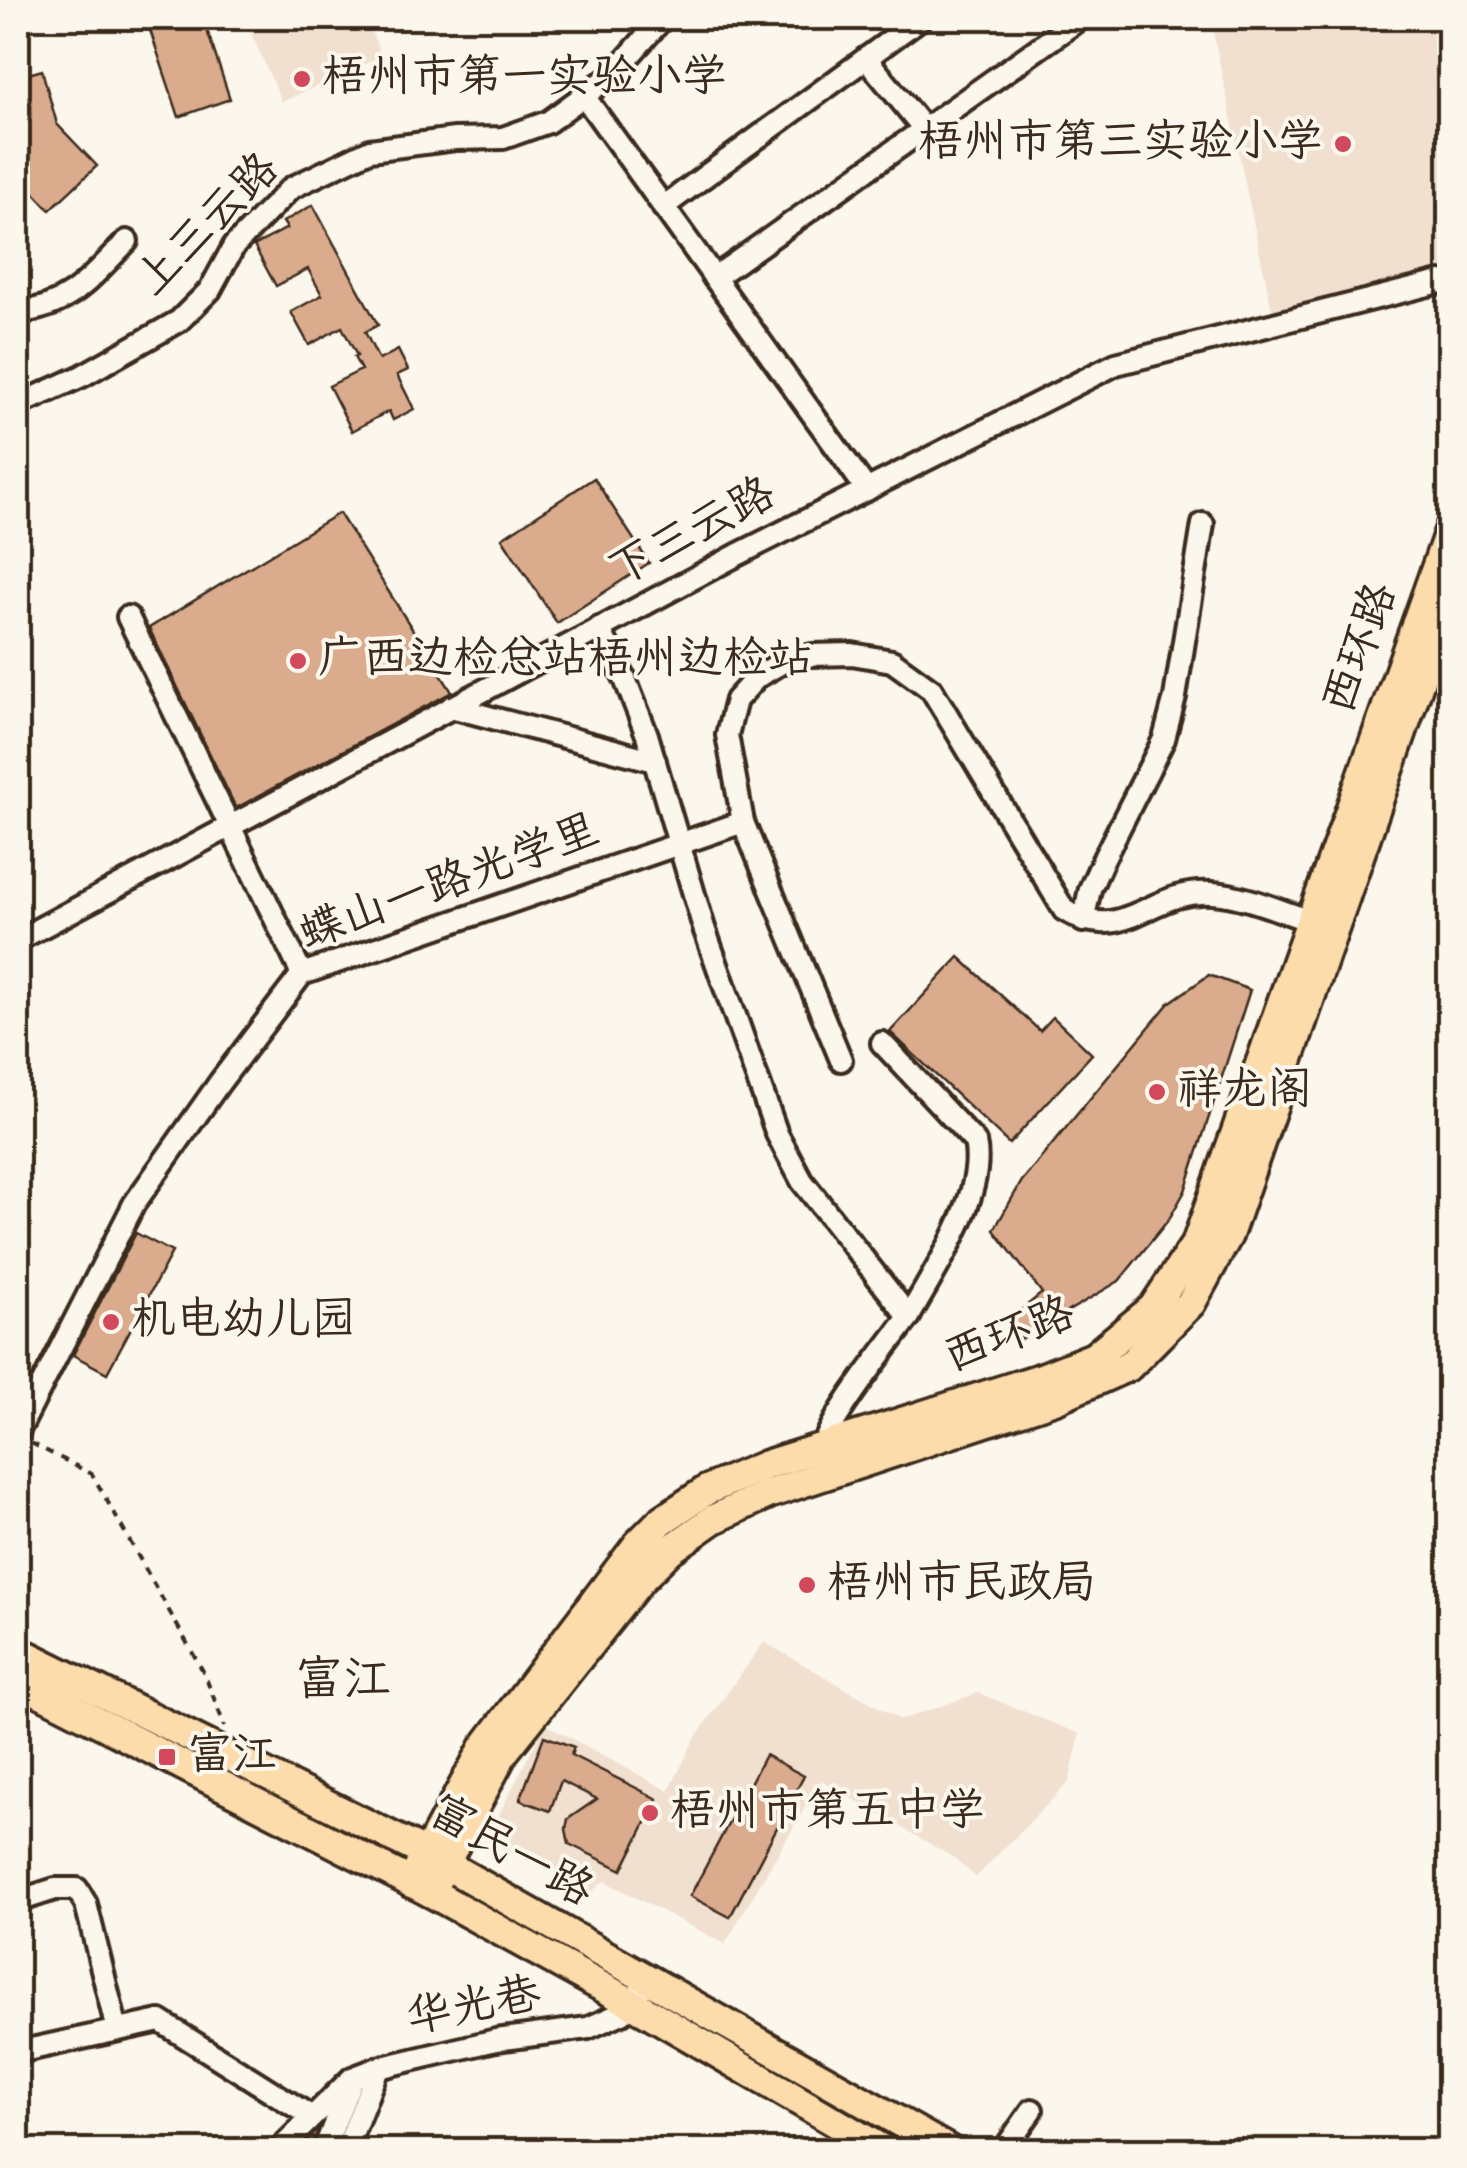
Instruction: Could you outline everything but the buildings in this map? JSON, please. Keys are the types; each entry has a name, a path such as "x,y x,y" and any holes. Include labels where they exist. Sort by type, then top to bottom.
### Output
{"main road":[{"name":"西环路","path":"420,1887 503,1753 660,1560 692,1533 823,1460 1094,1357 1153,1308 1197,1242 1450,529"},
{"name":"西环路","path":"823,1460 1055,1399 1129,1366 1191,1303 1228,1235 1450,594"},
{"name":"富民一路","path":"18,1651 436,1859 949,2150"},
{"name":"富民一路","path":"18,1681 420,1887 632,2003 883,2150"}],"street":[{"name":"上三云路","path":"18,405 82,376 178,320 210,290 234,246 291,188 370,150 456,139 503,138 548,122 612,75 663,18"},
{"path":"663,207 921,18"},
{"path":"714,278 1080,18"},
{"path":"866,58 924,129"},
{"path":"584,96 866,490"},
{"path":"21,312 51,307 72,296 128,241"},
{"name":"下三云路","path":"18,940 599,628 1116,364 1440,282"},
{"path":"1083,922 1090,888 1102,860 1164,739 1203,524"},
{"path":"128,617 227,827 302,974"},
{"path":"599,628 625,678 655,762 704,928 778,1134 802,1181 909,1317"},
{"path":"841,1060 743,822 727,734 736,700 757,677 783,662 812,655 852,654 892,660 932,690 1064,910 1083,922 1125,921 1178,895 1211,892 1310,921"},
{"path":"451,708 655,762"},
{"name":"蝶山一路光学里","path":"18,1434 134,1204 302,974 743,822"},
{"path":"823,1460 837,1417 909,1317 955,1230 972,1186 978,1156 974,1142 882,1043"},
{"path":"18,1901 55,1888 77,1889 86,1904 117,2030"},
{"name":"华光巷","path":"279,2150 352,2078 378,2068 496,2040 588,2028 612,2020 632,2003 647,1978"},
{"path":"18,2052 160,2020 312,2117"},
{"path":"346,2150 378,2068"},
{"path":"324,2150 352,2078"},
{"path":"1004,2150 1032,2110"}],"path":[{"path":"18,1434 92,1474 204,1673 238,1760"}],"shaded area":[{"name":"梧州市第一实验小学","path":"244,18 365,18 382,56 282,102"},
{"name":"梧州市第三实验小学","path":"1210,18 1449,18 1449,270 1272,310"},
{"name":"梧州市第五中学","path":"764,1642 901,1720 978,1693 1080,1734 1069,1782 976,1877 954,1858 821,1780 725,1944 604,1881 590,1893 488,1836 545,1724 669,1791 695,1738"}],"place":[{"name":"梧州市第一实验小学","path":"302,79"},
{"name":"梧州市第三实验小学","path":"1343,144"},
{"name":"广西边检总站梧州边检站","path":"298,661"},
{"name":"祥龙阁","path":"1157,1092"},
{"name":"机电幼儿园","path":"111,1322"},
{"name":"梧州市民政局","path":"807,1585"},
{"name":"富江","path":"167,1757"},
{"name":"梧州市第五中学","path":"650,1813"}],"district":[{"name":"富江","path":"343,1682"}]}
